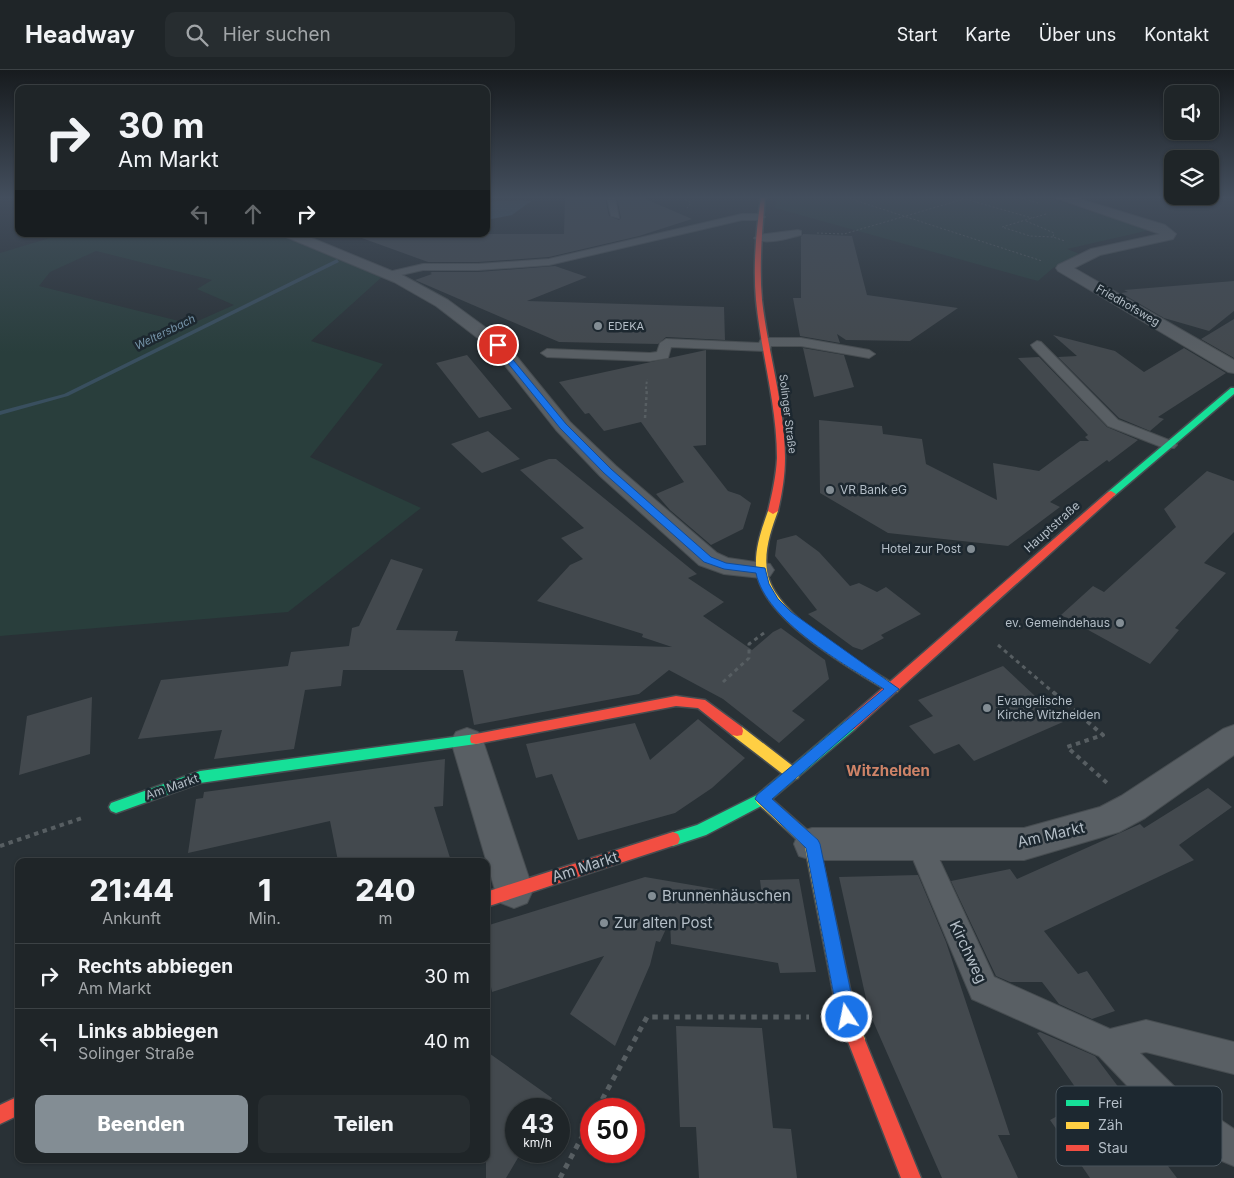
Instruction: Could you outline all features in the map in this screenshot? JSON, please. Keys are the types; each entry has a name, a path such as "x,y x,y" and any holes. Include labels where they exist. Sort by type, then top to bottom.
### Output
{"main road":[{"name":"Solinger Straße","path":"759,249 759,299 782,456 777,498 761,546 761,570 764,584 774,601 787,615 842,656 893,689"},
{"name":"Hauptstraße","path":"893,689 1063,534 1234,390"},
{"name":"Am Markt","path":"500,895 701,830 762,799 893,689"},
{"name":"Am Markt","path":"116,806 200,777 468,741 676,701 701,703"},
{"path":"701,703 793,774"},
{"path":"762,799 812,844 847,1017 911,1178"},
{"path":"0,1115 15,1107"}],"street":[{"path":"326,249 388,275 442,303 498,345 563,426 608,471 708,559 724,566 761,570"},
{"path":"1063,268 1096,252 1111,249"},
{"name":"Friedhofsweg","path":"1063,268 1234,368"},
{"name":"Am Markt","path":"812,844 1024,844 1108,821 1133,807 1234,738"},
{"name":"Am Markt","path":"468,741 500,895"}],"lane":[{"path":"388,275 423,267 478,267 549,262 605,249"},
{"path":"547,353 650,357 663,355 666,343 765,344 801,342 869,354"},
{"path":"1036,345 1113,423 1169,446"},
{"name":"Kirchweg","path":"920,845 983,988 1110,1045 1150,1086"},
{"path":"1110,1045 1146,1036 1234,1058"},
{"name":"Kirchweg","path":"1222,1141 1234,1149"}],"path":[{"path":"1004,249 1063,268"},
{"path":"1087,249 1096,252"},
{"path":"645,418 650,357"},
{"path":"701,703 749,658 749,644"},
{"path":"998,645 1103,735 1067,747 1133,807"},
{"path":"0,846 116,806"},
{"path":"603,1098 647,1016 847,1017"},
{"path":"560,1178 580,1141"}],"green space":[{"path":"14,249 313,249 383,276 311,341 383,364 310,457 421,508 288,612 0,636 0,253","holes":["96,251 212,280 197,289 234,305 191,324 39,286 50,272"]},
{"path":"922,249 1068,249 1080,254 1053,268 1038,281"}],"building":[{"path":"391,249 585,249 549,257 478,262 428,262"},
{"path":"801,249 855,249 867,295 958,308 910,341 846,340 837,334 840,343 800,336 793,298 801,298"},
{"path":"555,266 587,277 527,301 724,307 725,340 666,337 658,344 559,342 415,280 432,274 430,273 432,272 478,272"},
{"path":"1234,281 1234,311 1209,331 1164,318 1121,293 1128,292 1124,290"},
{"path":"1234,319 1234,358 1201,339"},
{"path":"1053,335 1115,351 1144,372 1184,348 1226,373 1158,417 1164,419 1150,431 1119,418 1058,357 1077,356"},
{"path":"803,348 844,355 854,387 814,397"},
{"path":"706,350 706,445 693,446 728,491 740,495 751,503 743,529 711,545 670,510 656,494 684,482 641,422 604,431 589,413 585,414 559,382"},
{"path":"467,355 512,409 479,418 436,363"},
{"path":"1039,357 1107,427 1138,440 1109,462 1107,460 1050,502 1060,507 1008,546 888,533 820,493 819,420 882,426 883,434 922,439 926,464 997,500 993,463 1039,471 1080,441 1089,441 1085,437 1088,435 1018,358"},
{"path":"488,431 520,459 482,473 451,444"},
{"path":"549,459 556,459 697,574 688,578 724,602 703,616 752,650 773,632 781,628 825,660 829,679 792,711 805,720 779,743 723,699 669,670 639,694 474,725 463,670 343,670 341,686 305,690 294,749 214,759 222,730 138,739 161,680 288,666 291,652 349,646 352,628 359,626 391,559 423,569 396,630 458,631 455,641 672,647 642,637 643,634 537,601 570,565 583,559 561,538 584,528 520,470"},
{"path":"1207,471 1234,481 1234,532 1204,563 1226,573 1175,628 1179,630 1150,664 1061,615 1093,586 1104,592 1176,527 1164,509"},
{"path":"796,535 819,552 850,586 859,583 877,592 886,587 921,614 881,635 884,638 862,650 853,647 808,614 817,610 775,556 777,540"},
{"name":"Evangelische Kirche Witzhelden","path":"1003,666 1063,722 974,761 959,744 934,754 909,726 933,716 918,700"},
{"path":"92,697 90,754 19,775 27,716"},
{"path":"698,719 745,758 712,788 675,813 578,840 552,774 536,778 526,744 635,723 650,760"},
{"path":"445,759 443,806 434,807 450,858 337,858 330,821 188,853 196,799 203,798 204,792"},
{"path":"1208,788 1232,807 1179,845 1194,860 1044,931 1078,974 1087,971 1115,1011 1092,1019 1059,1004 1042,982 1010,982 996,976 951,881 1010,869 1017,879 1140,824 1144,828"},
{"path":"918,875 946,942 1010,1135 998,1135 1018,1178 942,1178 869,1012 839,877"},
{"path":"645,877 762,897 760,880 799,879 816,972 780,973 778,963 671,944 670,920 660,942 656,941 650,965 615,1046 570,1014 604,956 492,992 490,982 490,925"},
{"path":"676,1026 762,1028 773,1128 791,1129 797,1178 699,1178 696,1127 680,1127"},
{"path":"1040,1032 1095,1056 1118,1086 1074,1086 1037,1033"},
{"path":"490,1054 552,1098 505,1098 505,1163 515,1163 506,1178 486,1178 486,1163 490,1163"},
{"path":"1056,1117 1056,1129 1050,1120"},
{"path":"1082,1166 1168,1166 1177,1178 1090,1178"}],"waterway":[{"name":"Weltersbach","path":"0,413 66,395 337,261"}],"traffic: fast":[{"path":"1111,494 1234,390"},
{"path":"673,839 701,830 762,799 850,725"},
{"path":"116,807 200,777 476,739"}],"traffic: slow":[{"path":"773,511 761,555 764,582 771,596 801,627 841,656 893,689"},
{"path":"737,731 793,774"},
{"path":"762,799 812,844 847,1017 856,1039"}],"traffic: jam":[{"path":"758,249 759,300 762,326 780,433 781,460 779,486 773,511"},
{"path":"850,725 1111,494"},
{"path":"476,739 676,701 701,703 737,731"},
{"path":"490,899 673,839"},
{"path":"856,1039 911,1178"},
{"path":"0,1115 15,1107"}],"place":[{"name":"EDEKA","path":"598,326"},
{"name":"VR Bank eG","path":"830,490"},
{"name":"Hotel zur Post","path":"971,549"},
{"name":"ev. Gemeindehaus","path":"1120,623"},
{"name":"Evangelische Kirche Witzhelden","path":"987,708"},
{"name":"Brunnenhäuschen","path":"652,896"},
{"name":"Zur alten Post","path":"604,923"}],"district":[{"name":"Witzhelden","path":"888,771"}],"route":[{"path":"498,345 563,426 608,471 708,559 724,566 761,570 764,584 774,601 787,615 842,656 893,689 762,799 812,844 847,1017"}]}
